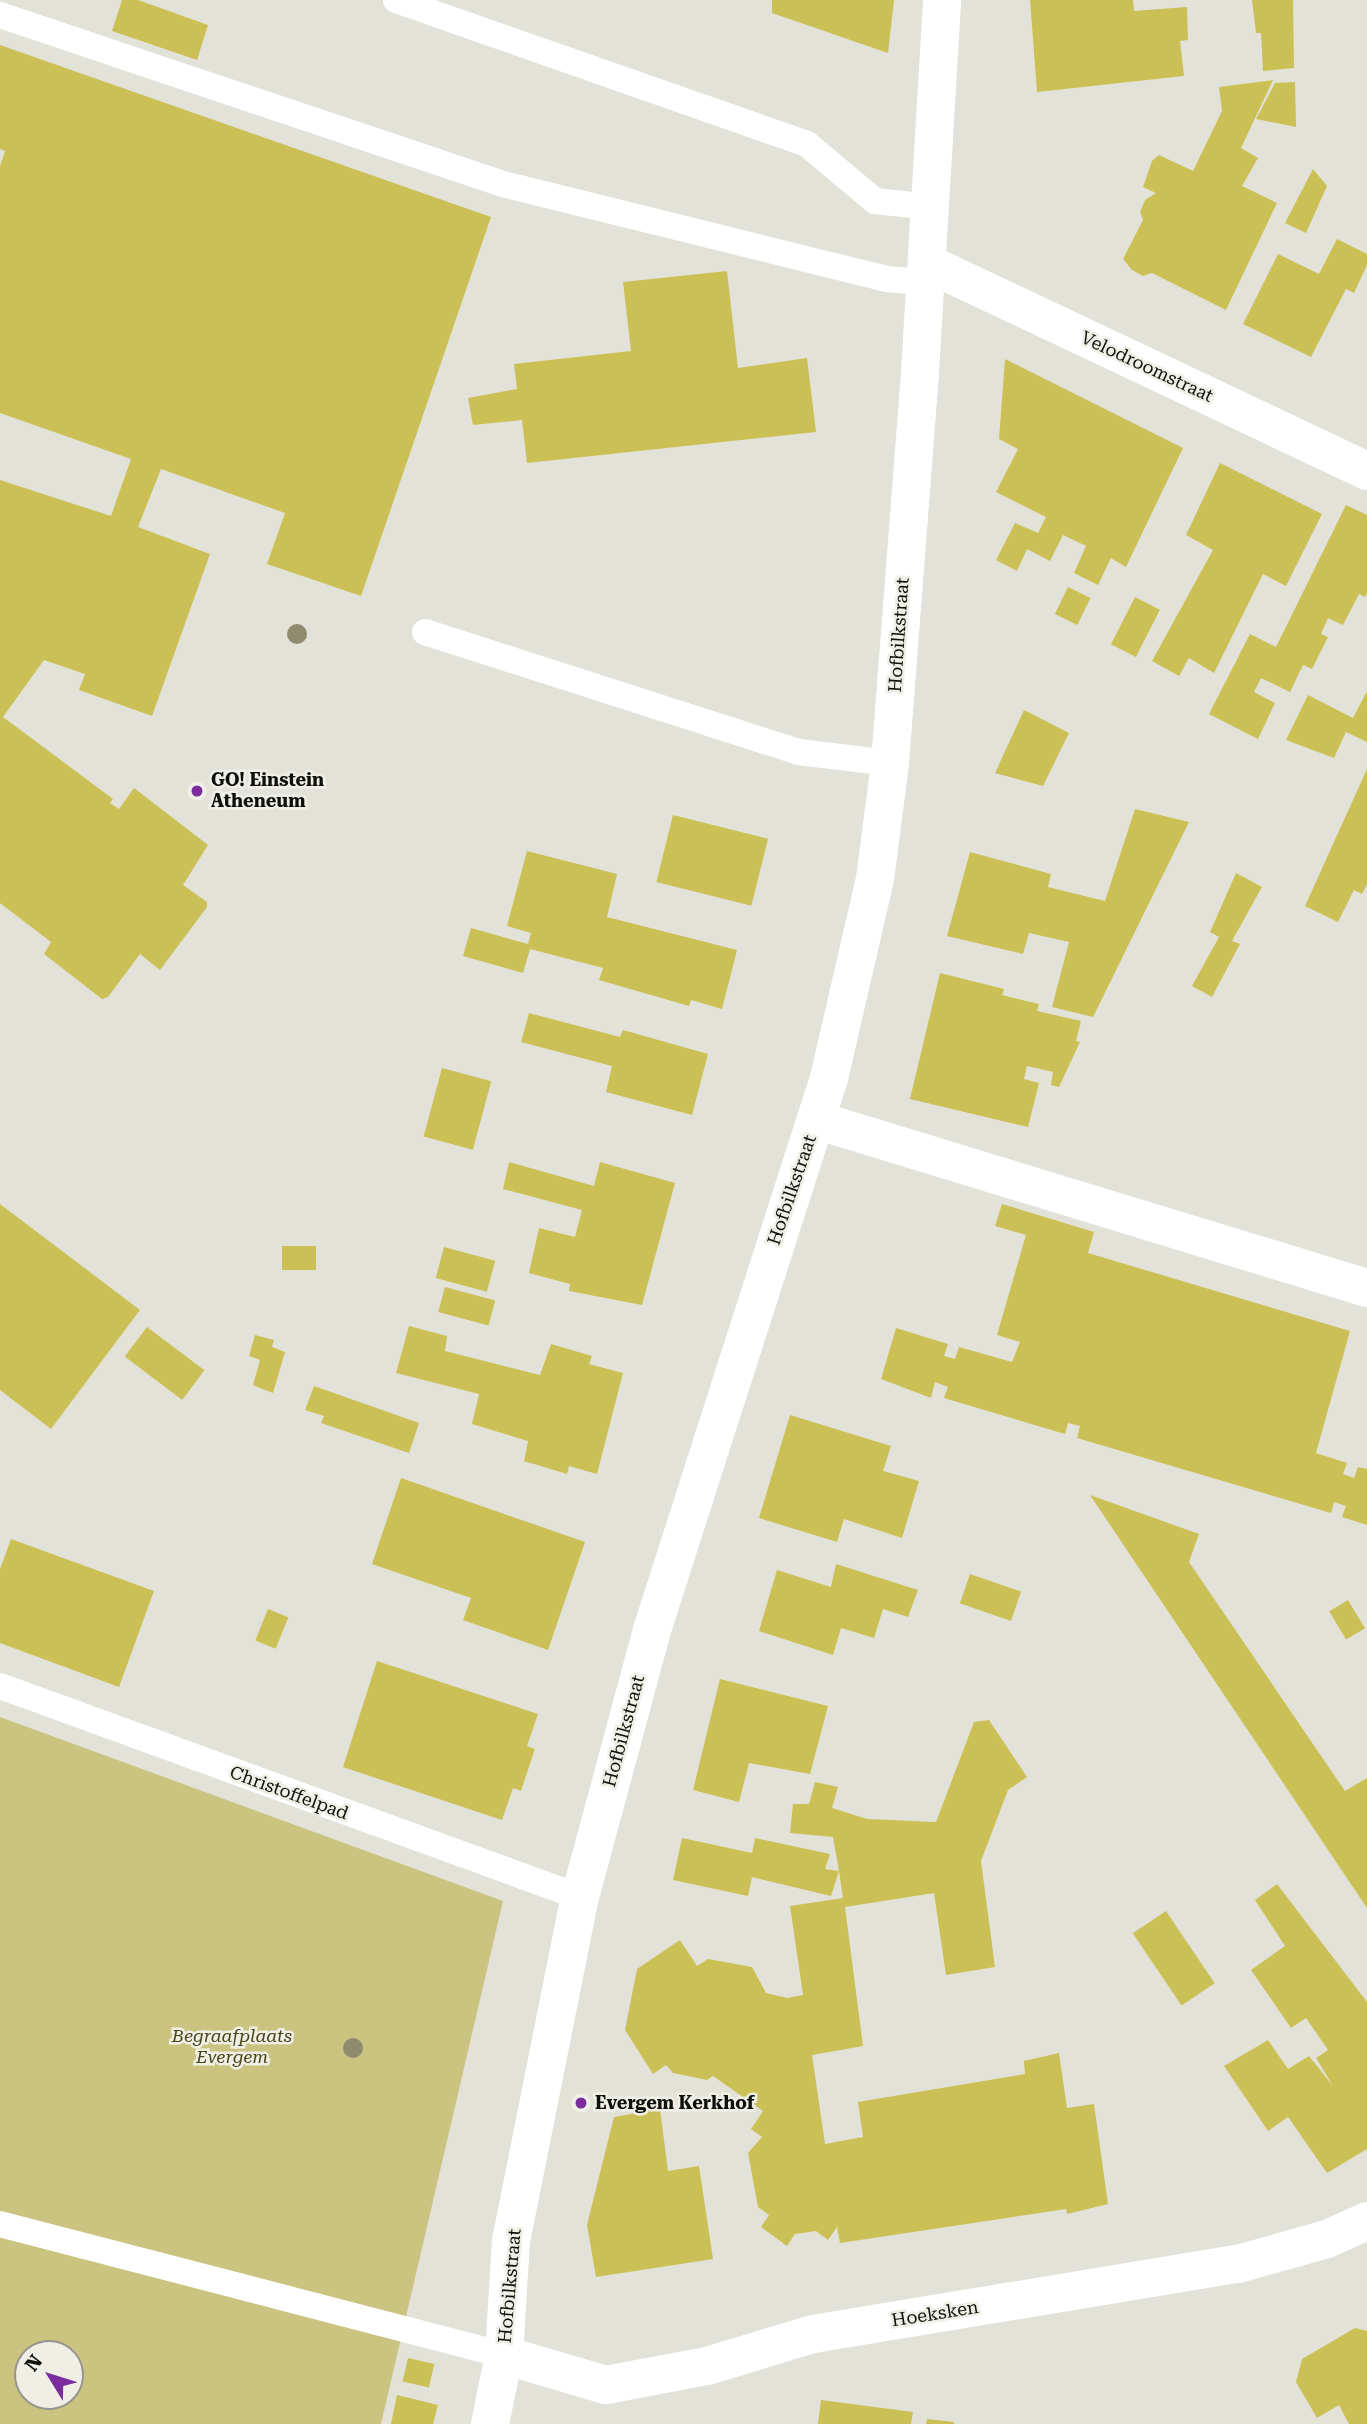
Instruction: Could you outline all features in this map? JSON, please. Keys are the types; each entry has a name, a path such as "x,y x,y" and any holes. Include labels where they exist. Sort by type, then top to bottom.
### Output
{"street":[{"name":"Hofbilkstraat","path":"490,2424 504,2355 511,2241 580,1897 652,1630 816,1120 875,880 890,763 930,207 942,0"},
{"name":"Velodroomstraat","path":"925,272 1367,471"},
{"path":"816,1120 1367,1288"},
{"name":"Hoeksken","path":"504,2355 606,2385 707,2366 813,2334 1238,2264 1327,2239 1367,2221"}],"lane":[{"path":"396,0 807,144 875,201 930,207"},
{"path":"0,15 503,184 887,279 925,272"},
{"path":"425,632 799,752 890,763"},
{"name":"Christoffelpad","path":"0,1686 580,1897"},
{"path":"0,2224 504,2355"}],"green space":[{"name":"Begraafplaats Evergem","path":"0,1717 503,1901 381,2424 0,2424"}],"building":[{"path":"122,0 138,0 208,25 197,60 112,31"},
{"path":"772,0 894,0 888,53 772,13"},
{"path":"1030,0 1133,0 1134,11 1187,7 1188,40 1180,41 1184,76 1037,92"},
{"path":"1252,0 1293,0 1294,68 1263,71 1261,33 1256,33"},
{"path":"0,45 491,217 361,596 267,564 285,513 161,469 138,527 210,554 152,716 79,690 85,674 44,660 3,717 113,799 110,803 119,809 134,788 208,845 183,885 207,902 207,907 160,970 140,954 108,997 102,999 44,954 51,942 0,903 0,480 111,516 131,459 0,413 0,166 5,151 0,149"},
{"path":"1273,80 1241,148 1258,158 1242,186 1277,203 1226,310 1152,273 1143,276 1132,270 1123,259 1143,220 1140,212 1145,200 1156,193 1143,187 1152,161 1159,155 1193,171 1222,111 1219,87"},
{"path":"1295,82 1296,127 1256,119 1275,83"},
{"path":"1313,169 1327,186 1306,233 1285,223"},
{"path":"1337,239 1367,254 1367,265 1354,293 1346,289 1311,357 1243,324 1278,254 1319,274"},
{"path":"727,271 738,368 807,358 816,432 527,463 522,420 473,425 468,398 517,389 514,364 631,351 623,282"},
{"path":"1005,359 1183,448 1126,567 1111,558 1098,585 1074,573 1086,546 1063,535 1050,561 1027,549 1017,571 996,560 1015,523 1038,533 1046,517 996,492 1018,449 999,439"},
{"path":"1220,463 1322,514 1286,586 1263,574 1214,673 1189,658 1179,676 1152,661 1213,550 1186,535"},
{"path":"1346,505 1367,515 1367,593 1365,597 1359,594 1343,625 1328,618 1321,634 1328,637 1312,669 1303,665 1290,692 1261,678 1254,692 1275,703 1258,739 1209,714 1250,634 1276,647"},
{"path":"1068,587 1090,598 1077,625 1055,614"},
{"path":"1135,597 1160,610 1136,657 1111,644"},
{"path":"1367,691 1367,742 1346,732 1334,758 1286,740 1308,695 1353,718"},
{"path":"1024,710 1069,733 1043,786 995,773"},
{"path":"1367,769 1367,884 1362,894 1354,890 1338,922 1305,906"},
{"path":"1135,809 1189,822 1093,1017 1052,1007 1069,942 1029,933 1023,954 947,936 970,852 1051,874 1048,887 1105,901"},
{"path":"673,815 768,839 751,906 656,882"},
{"path":"527,851 617,874 607,917 737,950 722,1009 691,1000 689,1006 599,980 603,968 530,949 523,973 463,956 471,928 528,944 531,933 507,926"},
{"path":"1236,873 1262,887 1232,941 1240,944 1212,997 1192,986 1219,937 1210,932"},
{"path":"940,973 1004,989 1002,995 1039,1004 1037,1011 1081,1021 1076,1041 1080,1042 1059,1087 1051,1085 1053,1072 1027,1066 1024,1079 1039,1083 1028,1127 910,1099"},
{"path":"529,1013 620,1037 623,1030 708,1054 692,1115 606,1092 612,1066 521,1042"},
{"path":"442,1068 491,1081 473,1150 424,1137"},
{"path":"509,1162 594,1186 600,1162 675,1183 642,1305 569,1291 570,1284 529,1273 539,1228 575,1237 582,1210 503,1189"},
{"path":"0,1204 140,1310 51,1429 0,1390"},
{"path":"1002,1204 1094,1232 1088,1253 1350,1331 1316,1453 1347,1463 1343,1474 1354,1478 1358,1467 1367,1469 1367,1525 1342,1517 1346,1506 1334,1502 1331,1513 1077,1438 1080,1426 1068,1423 1065,1434 944,1398 948,1387 935,1382 931,1398 881,1379 896,1328 948,1344 944,1356 955,1359 959,1347 1012,1362 1020,1342 997,1335 1026,1235 995,1226"},
{"path":"282,1246 316,1246 316,1270 282,1270"},
{"path":"444,1247 495,1261 487,1292 436,1278"},
{"path":"445,1287 495,1300 488,1326 438,1312"},
{"path":"409,1326 447,1336 445,1351 540,1375 551,1344 592,1356 589,1364 623,1373 597,1474 569,1466 567,1474 524,1461 528,1441 472,1424 479,1394 396,1373"},
{"path":"147,1327 205,1370 182,1400 125,1357"},
{"path":"255,1335 274,1340 272,1347 285,1352 273,1393 253,1385 260,1360 249,1356"},
{"path":"314,1386 419,1423 409,1453 321,1423 324,1416 305,1410"},
{"path":"790,1415 891,1446 883,1471 919,1481 902,1538 844,1519 837,1542 759,1518"},
{"path":"401,1478 585,1542 548,1650 463,1620 471,1598 372,1564"},
{"path":"1090,1495 1199,1534 1189,1562 1345,1791 1367,1778 1367,1908"},
{"path":"11,1539 154,1591 119,1687 0,1643 0,1569"},
{"path":"836,1564 918,1590 908,1617 883,1609 874,1638 841,1628 833,1655 759,1631 777,1570 831,1587"},
{"path":"970,1574 1021,1592 1011,1621 960,1603"},
{"path":"1348,1600 1365,1628 1346,1640 1329,1611"},
{"path":"268,1609 288,1617 276,1649 255,1641"},
{"path":"377,1661 538,1714 527,1746 535,1749 521,1791 513,1788 502,1820 343,1767"},
{"path":"720,1679 828,1706 810,1774 749,1763 739,1802 693,1790"},
{"path":"989,1720 1027,1777 1008,1790 981,1861 995,1967 946,1975 934,1893 845,1907 863,2046 812,2055 825,2144 863,2137 858,2102 1025,2074 1024,2061 1059,2053 1067,2108 1094,2104 1108,2204 1067,2214 1066,2209 840,2243 837,2227 828,2240 816,2231 795,2234 787,2246 761,2227 769,2215 758,2207 748,2153 762,2137 751,2129 763,2111 713,2076 707,2080 673,2073 666,2065 653,2074 625,2030 637,1969 680,1940 697,1966 708,1959 752,1967 766,1993 787,1998 803,1995 790,1906 843,1898 833,1837 790,1833 793,1804 809,1804 815,1782 838,1787 832,1808 867,1819 936,1822 974,1722"},
{"path":"682,1838 752,1853 755,1838 830,1854 825,1869 839,1871 831,1896 752,1877 748,1896 673,1880"},
{"path":"1277,1884 1367,2002 1367,2149 1327,2173 1288,2117 1268,2131 1224,2066 1268,2040 1288,2069 1309,2056 1333,2086 1316,2058 1328,2050 1306,2018 1291,2028 1251,1970 1285,1946 1255,1900"},
{"path":"1166,1911 1215,1983 1181,2005 1133,1933"},
{"path":"660,2109 668,2171 699,2166 713,2259 596,2277 587,2225 614,2117"},
{"path":"1355,2328 1367,2331 1367,2424 1349,2424 1339,2405 1317,2418 1296,2382 1302,2359"},
{"path":"408,2358 434,2364 429,2387 403,2381"},
{"path":"397,2395 438,2405 433,2424 391,2424"},
{"path":"821,2400 913,2412 911,2424 818,2424"},
{"path":"927,2419 954,2422 954,2424 926,2424"}],"place":[{"name":"GO! Einstein Atheneum","path":"197,791"},
{"name":"Evergem Kerkhof","path":"581,2103"}]}
